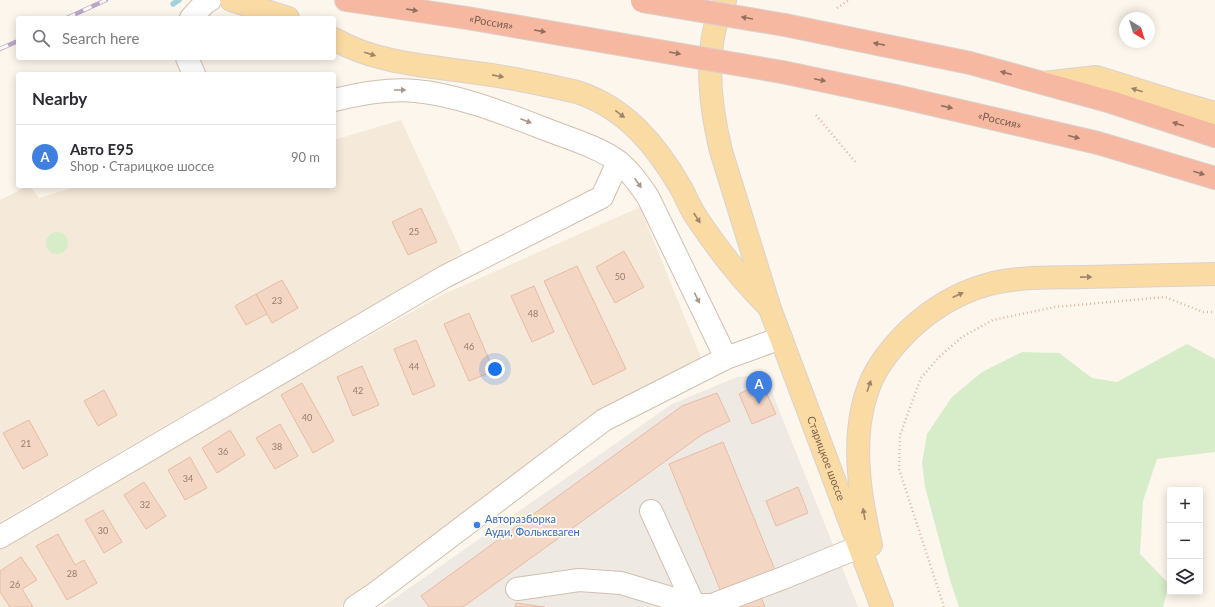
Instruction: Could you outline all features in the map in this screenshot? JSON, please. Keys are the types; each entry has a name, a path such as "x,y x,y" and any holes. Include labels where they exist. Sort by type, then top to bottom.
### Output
{"highway":[{"name":"«Россия»","path":"346,0 475,20 782,72 896,96 1090,141 1215,178"},
{"path":"640,0 786,25 970,64 1111,102 1215,136"}],"main road":[{"path":"231,0 282,16"},
{"name":"Старицкое шоссе","path":"725,0 714,32 711,57 712,97 715,129 727,174 770,309 883,607"},
{"path":"336,40 362,52 405,63 485,74 577,92 591,97 619,112 635,126 659,154 709,237 747,285 770,309"},
{"path":"1044,83 1096,77 1215,113"},
{"path":"883,607 859,487 858,460 859,439 865,399 872,379 880,363 894,345 930,311 946,300 987,285 1015,280 1051,278 1215,274"}],"street":[{"path":"193,16 205,3 210,0"},
{"path":"188,60 193,72"},
{"path":"336,100 390,90 415,90 452,97 519,119 561,135 594,148 618,162 634,177 648,197 726,358"},
{"path":"0,536 444,277 602,197 618,162"},
{"path":"355,607 373,595 604,420 726,358 781,338"},
{"path":"650,510 694,605"},
{"path":"517,589 579,580 621,583 694,605 712,605 783,578 859,546"}],"path":[{"path":"837,8 849,0"},
{"path":"816,116 857,164"},
{"path":"944,607 899,469 900,435 908,411 921,378 940,357 962,336 993,320 1055,307 1165,297 1203,312 1215,312"}],"shaded area":[{"path":"401,120 462,253 0,522 0,200 24,188 32,188 39,198 72,188 336,188 336,139"},
{"path":"640,207 704,365 340,607 0,607 0,548 193,435 440,296"},
{"path":"765,375 858,607 382,607 672,404 737,377"}],"green space":[{"path":"57,232 65,235 68,243 65,251 57,254 49,251 46,243 49,235"},
{"path":"1187,344 1215,359 1215,452 1157,459 1143,501 1140,554 1167,582 1167,592 1163,607 959,607 950,580 925,487 922,463 927,434 952,397 982,372 1022,352 1059,353 1092,378 1117,382"}],"building":[{"path":"421,208 437,242 408,255 392,222"},
{"path":"624,251 644,287 615,303 596,267"},
{"path":"577,266 626,369 593,385 544,281"},
{"path":"282,280 298,308 272,323 256,294"},
{"path":"534,286 554,332 532,342 511,296"},
{"path":"256,294 267,314 246,325 235,306"},
{"path":"469,313 494,371 469,381 444,324"},
{"path":"416,340 435,386 413,395 394,349"},
{"path":"362,366 379,405 353,416 337,377"},
{"path":"302,383 334,441 313,453 281,395"},
{"path":"751,388 765,390 776,414 752,424 739,394"},
{"path":"104,390 117,415 98,426 84,401"},
{"path":"717,393 730,421 703,434 463,607 429,607 421,596 682,406"},
{"path":"29,420 48,455 23,469 3,433"},
{"path":"280,424 298,456 275,469 256,438"},
{"path":"230,430 245,455 217,473 202,448"},
{"path":"723,442 775,570 721,592 669,464"},
{"path":"190,457 207,488 185,500 168,470"},
{"path":"144,482 166,516 146,529 124,495"},
{"path":"798,487 808,513 776,526 766,501"},
{"path":"103,510 122,542 104,553 85,520"},
{"path":"58,534 75,565 84,560 97,583 67,600 36,546"},
{"path":"21,557 37,580 22,589 33,607 10,607 0,592 0,571"},
{"path":"761,597 765,607 736,607"},
{"path":"516,603 545,607 515,607"}],"waterway":[{"path":"173,4 179,0"}],"railway":[{"path":"71,16 106,0"},
{"path":"0,49 16,42"}],"place":[{"name":"Авто E95","path":"759,404"},
{"name":"Авторазборка Ауди, Фольксваген","path":"477,525"}]}
